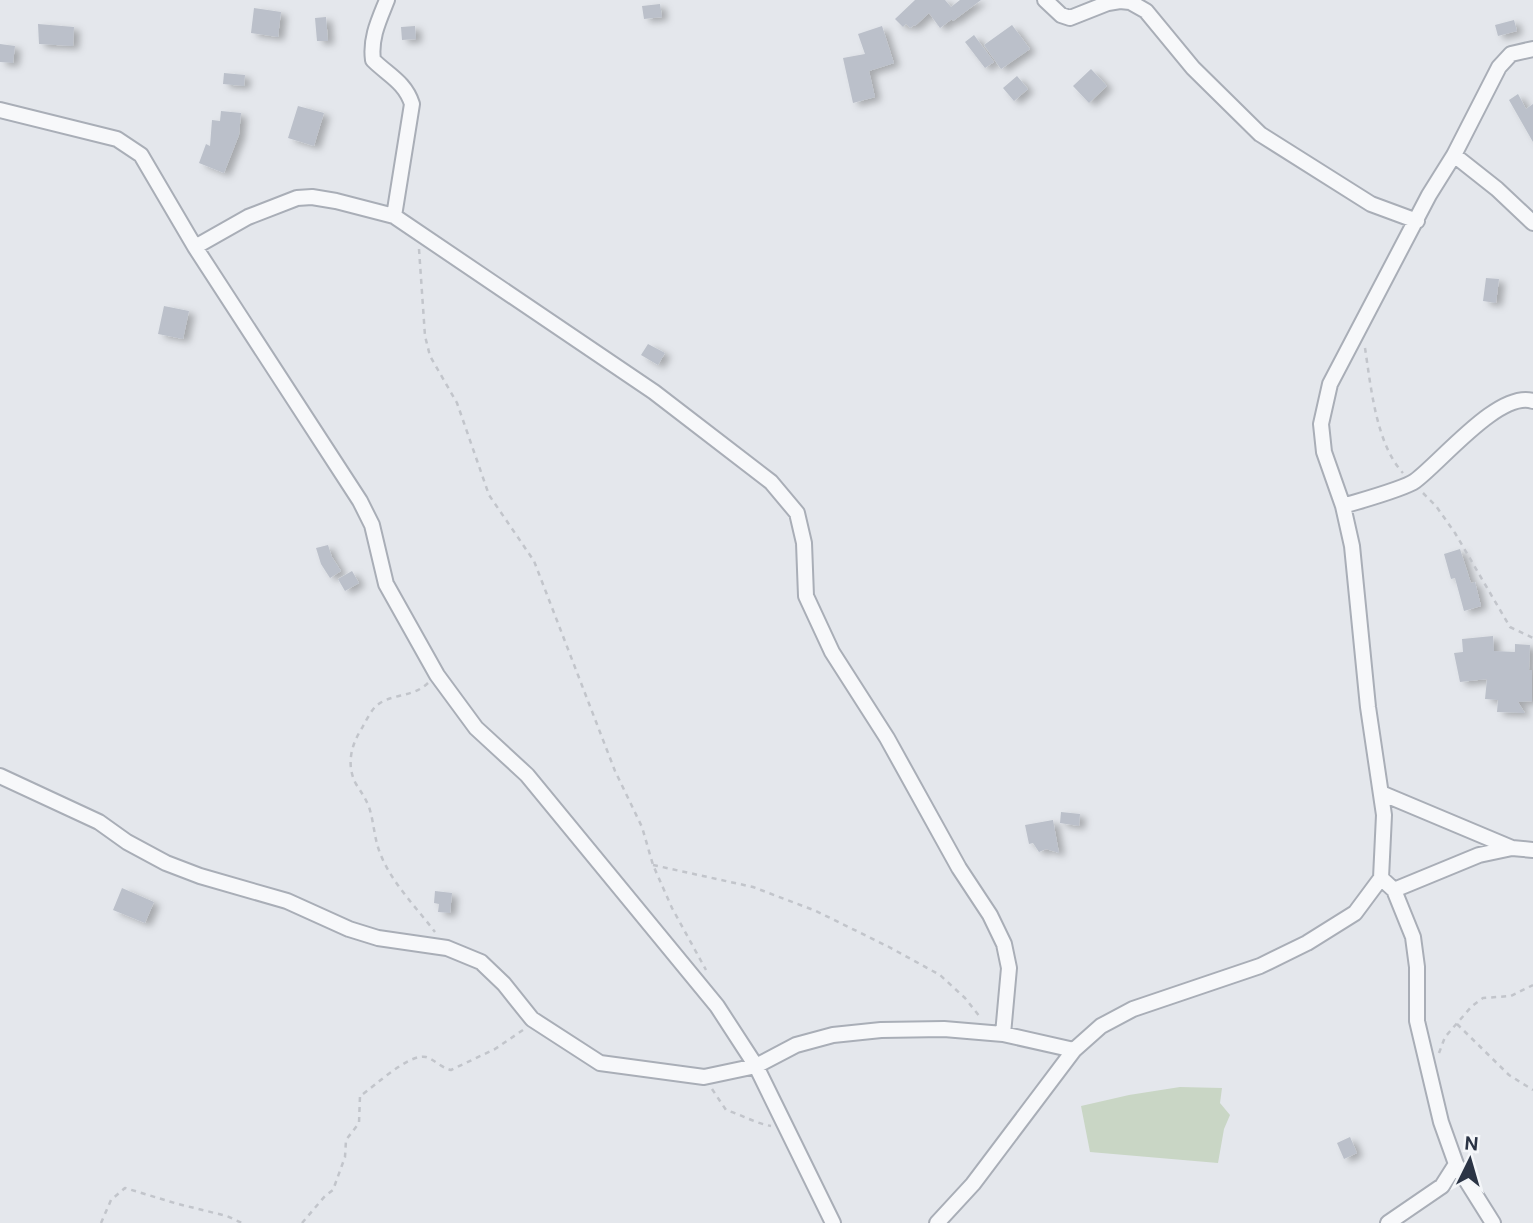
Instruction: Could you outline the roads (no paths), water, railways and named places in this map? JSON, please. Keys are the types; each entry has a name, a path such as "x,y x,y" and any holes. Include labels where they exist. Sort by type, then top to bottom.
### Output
{"street":[{"path":"387,0 371,46 373,60 398,80 408,92 412,104 394,216"},
{"path":"1045,0 1061,15 1070,18 1108,3 1129,2 1146,10 1193,68 1260,134 1371,204 1417,221"},
{"path":"1154,0 1159,25"},
{"path":"937,1223 973,1184 1074,1050 1101,1026 1133,1009 1260,966 1307,943 1355,913 1372,894 1381,878 1384,815 1368,707 1352,545 1343,506 1324,452 1321,424 1330,384 1499,66 1511,54 1533,49"},
{"path":"0,110 125,142 141,155 195,247 360,501 372,525 386,584 437,675 476,728 527,775 708,995 756,1066 833,1223"},
{"path":"1454,155 1497,189 1533,223"},
{"path":"195,247 248,217 297,198 312,197 336,201 394,216 654,391 771,482 797,513 804,543 806,596 832,652 887,738 959,868 990,915 1004,944 1009,968 998,1033"},
{"path":"1343,506 1413,483 1484,420 1510,403 1529,399 1533,401"},
{"path":"0,776 99,822 127,842 166,863 200,876 287,901 349,929 377,938 447,948 481,962 504,984 532,1019 600,1063 704,1077 756,1066 796,1045 833,1035 881,1030 944,1029 998,1033 1074,1050"},
{"path":"1381,793 1512,848"},
{"path":"1394,890 1479,855 1512,848 1533,849"},
{"path":"1381,878 1394,890 1413,937 1417,967 1417,1021 1441,1122 1456,1164 1493,1223"},
{"path":"1388,1223 1442,1186 1456,1164"}]}
